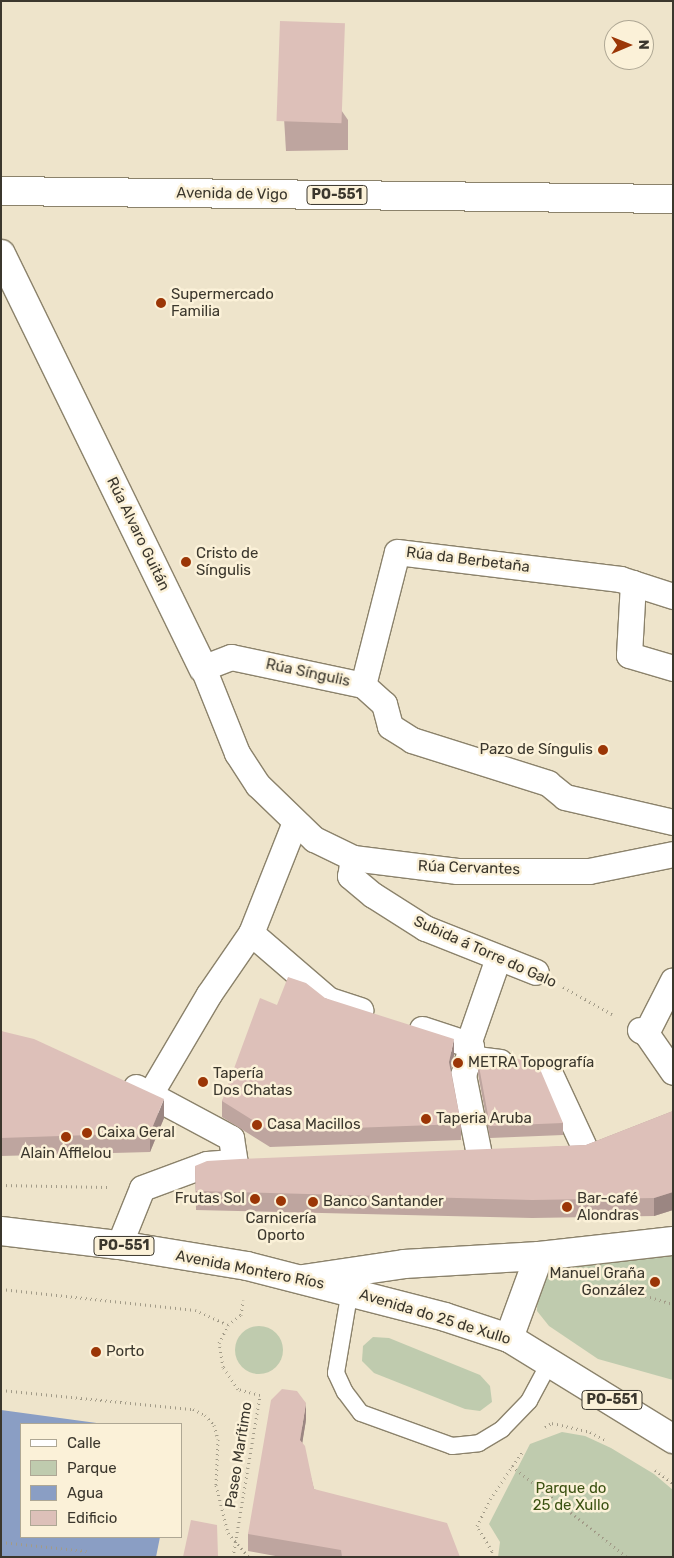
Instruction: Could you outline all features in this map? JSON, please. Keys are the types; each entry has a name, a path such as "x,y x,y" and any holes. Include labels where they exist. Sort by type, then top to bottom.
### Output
{"main road":[{"name":"Avenida de Vigo","path":"1,191 673,199"},
{"name":"Rúa Alvaro Guitán","path":"1,254 202,668"},
{"name":"Avenida Montero Ríos","path":"1,1230 119,1245 247,1266 350,1290"},
{"path":"302,1279 404,1264 539,1256 673,1241"},
{"path":"509,1338 539,1256"},
{"name":"Avenida do 25 de Xullo","path":"350,1290 509,1338 551,1360 673,1439"}],"street":[{"name":"Rúa da Berbetaña","path":"363,686 398,552 633,583 673,596"},
{"path":"633,583 629,655 673,668"},
{"name":"Rúa Síngulis","path":"202,668 231,657 363,686 384,704 390,726 412,740 548,783 565,797 673,822"},
{"name":"Rúa Alvaro Guitán","path":"202,668 237,753 258,785 288,815"},
{"path":"150,1094 210,994 251,933 288,815"},
{"name":"Rúa Cervantes","path":"288,815 314,839 353,858 456,871 589,871 673,854"},
{"name":"Subida á Torre do Galo","path":"353,858 350,876 373,895 425,928 536,972"},
{"path":"251,933 329,1000 470,1045 476,1059 500,1062"},
{"path":"454,1156 489,1154 463,1076 470,1045 498,958"},
{"path":"673,980 643,1031 673,1072"},
{"path":"551,1076 585,1149"},
{"path":"116,1078 232,1138 245,1162 207,1164 142,1188 119,1245"},
{"path":"556,1150 585,1149 611,1139"}],"lane":[{"path":"350,1290 336,1373 345,1392 361,1413 452,1446 479,1443 502,1429 529,1401 551,1360"}],"path":[{"name":"Subida á Torre do Galo","path":"536,972 643,1031"},
{"path":"1,1185 142,1188"},
{"path":"624,1245 626,1290 673,1304"},
{"name":"Paseo Marítimo","path":"234,1557 260,1394 238,1389 223,1367 219,1343 228,1326 241,1315 247,1266"},
{"path":"1,1289 196,1310 228,1326"},
{"path":"1,1390 193,1409 205,1415 214,1425 218,1439 216,1485 228,1534 249,1557"},
{"path":"540,1430 552,1423 590,1432 612,1443"},
{"path":"490,1557 492,1551 477,1526 490,1500 529,1442"},
{"path":"512,1466 627,1557"},
{"path":"650,1466 673,1483"},
{"path":"1,1542 87,1551"}],"green space":[{"path":"673,1256 673,1380 598,1359 549,1326 537,1311 538,1288 548,1272 566,1266"},
{"path":"254,1326 264,1326 273,1330 279,1336 282,1341 282,1359 273,1370 264,1374 254,1374 245,1370 239,1364 235,1355 235,1345 239,1336 245,1330"},
{"path":"373,1337 389,1338 480,1375 490,1386 492,1402 480,1411 465,1409 374,1373 362,1361 363,1346"},
{"name":"Parque do 25 de Xullo","path":"562,1432 585,1436 611,1448 654,1474 673,1490 673,1557 498,1557 500,1542 489,1524 530,1444"}],"water":[{"path":"1,1410 97,1423 20,1423 20,1538 160,1538 156,1557 1,1557"}],"building":[{"path":"280,21 345,23 341,123 277,121"},
{"path":"288,977 306,983 325,998 454,1039 449,1062 461,1124 270,1131 222,1101 260,998 277,1005"},
{"path":"1,1031 34,1039 164,1099 150,1133 1,1138"},
{"path":"512,1058 537,1062 563,1123 490,1126 478,1061 499,1064"},
{"path":"673,1111 673,1192 654,1198 532,1200 196,1191 195,1166 207,1161 586,1145"},
{"path":"282,1389 297,1391 306,1403 300,1440 305,1446 314,1489 447,1523 460,1557 342,1557 341,1550 248,1534 271,1400"},
{"path":"191,1520 217,1525 218,1557 183,1557"}],"place":[{"name":"Supermercado Familia","path":"161,303"},
{"name":"Cristo de Síngulis","path":"186,562"},
{"name":"Pazo de Síngulis","path":"603,750"},
{"name":"METRA Topografía","path":"458,1063"},
{"name":"Tapería Dos Chatas","path":"203,1082"},
{"name":"Taperia Aruba","path":"426,1119"},
{"name":"Casa Macillos","path":"257,1125"},
{"name":"Caixa Geral","path":"87,1133"},
{"name":"Alain Afflelou","path":"66,1137"},
{"name":"Frutas Sol","path":"255,1199"},
{"name":"Carnicería Oporto","path":"281,1201"},
{"name":"Banco Santander","path":"313,1202"},
{"name":"Bar-café Alondras","path":"567,1207"},
{"name":"Manuel Graña González","path":"655,1282"},
{"name":"Porto","path":"96,1352"}]}
